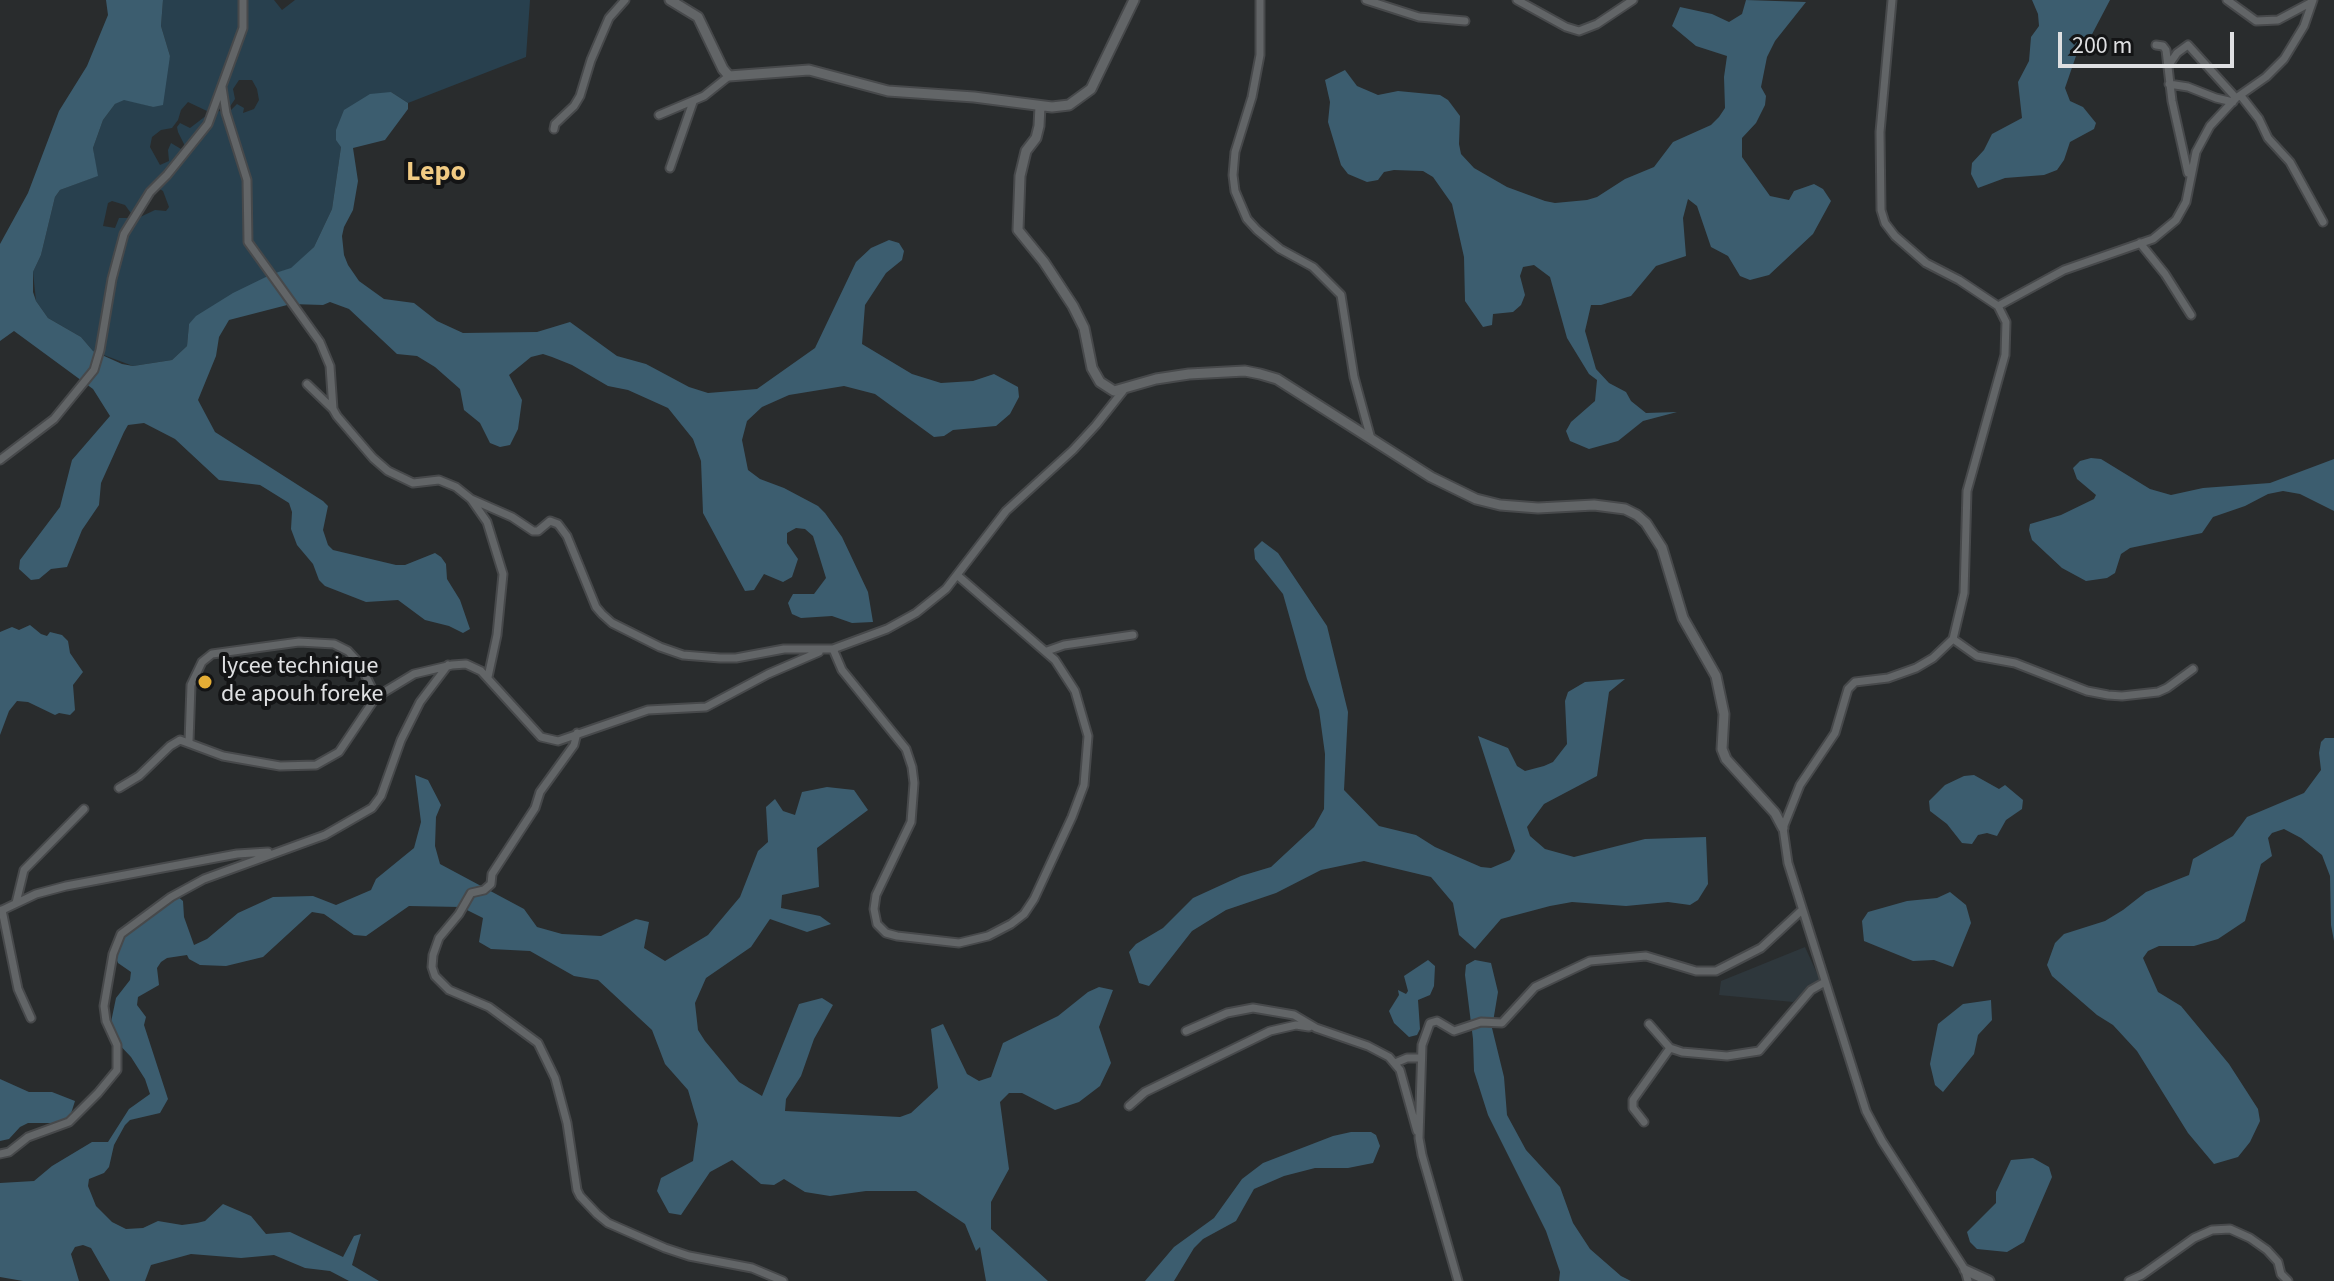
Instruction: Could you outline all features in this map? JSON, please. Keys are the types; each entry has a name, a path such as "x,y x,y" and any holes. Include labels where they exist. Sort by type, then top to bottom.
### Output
{"street":[{"path":"0,460 50,423 90,376 99,355 112,279 124,234 150,192 202,134 243,28 243,0"},
{"path":"554,129 558,119 574,106 580,96 609,18 625,0"},
{"path":"670,0 698,17 729,76"},
{"path":"659,115 693,102 729,76 809,70 888,91 974,97 1040,106 1069,105 1091,89 1134,0"},
{"path":"1260,0 1260,55 1252,97 1235,152 1235,191 1247,219 1257,230 1280,249 1313,267 1341,295 1354,377 1371,439"},
{"path":"1366,0 1419,17 1465,21"},
{"path":"1517,0 1579,31 1588,29 1633,0"},
{"path":"1783,828 1800,785 1835,733 1848,689 1855,682 1888,678 1916,668 1933,658 1953,639 1964,593 1967,491 2006,346 2006,322 1998,306 1926,263 1895,236 1881,210 1880,132 1892,0"},
{"path":"2227,0 2256,21 2278,20 2312,1"},
{"path":"1998,306 2064,270 2153,239 2176,220 2186,202 2189,178 2201,140 2210,126 2237,99 2284,59 2304,26 2312,1"},
{"path":"2156,45 2160,44 2166,50 2169,84 2189,178"},
{"path":"2168,68 2177,53 2188,45 2259,119 2268,138 2290,162 2323,222"},
{"path":"2169,84 2188,87 2216,98 2237,99"},
{"path":"222,87 226,113 247,180 248,242 320,342 330,366 333,409"},
{"path":"670,168 693,102"},
{"path":"1040,106 1036,138 1026,151 1020,176 1018,230 1073,306 1084,328 1092,368 1100,382 1114,391 1123,391 1178,375 1245,371 1277,379 1444,485 1476,499 1500,505 1538,508 1612,507 1625,509 1646,523 1662,548 1683,618 1716,676 1724,714 1722,749 1726,759 1775,813 1783,828 1788,863 1802,910 1838,1017 1859,1094 1872,1126 1965,1270 1968,1281"},
{"path":"2140,243 2165,274 2191,315"},
{"path":"307,384 333,409 350,434 388,471 413,483 443,481 533,531 538,531 550,521 558,524 567,536 596,607 612,623 683,655 720,658 784,649 833,649 871,637 916,613 946,589 1006,511 1089,433 1123,391"},
{"path":"471,499 487,522 503,574 497,635 488,677"},
{"path":"833,649 842,670 906,749 912,767 911,822 876,895 874,909 877,924 886,933 897,936 959,943 988,936 1011,924 1024,914 1034,899 1084,785 1088,753 1085,718 1066,675 1047,651 957,575"},
{"path":"1047,651 1064,645 1133,635"},
{"path":"1953,639 1977,656 2015,663 2087,691 2108,695 2158,692 2193,669"},
{"path":"189,742 191,685 202,662 212,654 299,642 334,644 348,651 360,664 376,697"},
{"path":"119,788 139,776 175,741 189,742 223,756 280,766 316,765 339,752 376,697 414,674 448,665 473,666 488,677 541,737 558,741 659,708 706,707 768,674 823,650"},
{"path":"0,1154 9,1152 28,1137 69,1122 117,1070 117,1045 106,1021 104,1006 113,954 121,934 186,889 274,852 325,835 372,808 381,796 401,740 420,702 448,665"},
{"path":"577,733 574,745 540,792 535,808 492,874 491,884 484,890 471,893 439,938 433,955 435,976 449,990 489,1007 538,1043 555,1078 567,1123 577,1190 597,1214 608,1223 665,1248 689,1256 752,1268 783,1281"},
{"path":"16,903 24,870 84,809"},
{"path":"31,1018 14,974 1,910 36,894 66,886 237,854 274,852"},
{"path":"1419,1138 1422,1045 1430,1023 1437,1021 1454,1031 1481,1022 1502,1023 1535,987 1590,961 1646,956 1696,971 1716,971 1761,948 1802,910"},
{"path":"1649,1024 1670,1048 1700,1055 1727,1056 1759,1051 1811,990 1825,982"},
{"path":"1186,1031 1227,1013 1253,1008 1294,1015 1316,1028"},
{"path":"1129,1106 1145,1092 1270,1031 1296,1025 1316,1028 1368,1046 1389,1057 1403,1080 1458,1281"},
{"path":"1644,1122 1633,1108 1633,1100 1670,1048"},
{"path":"1395,1063 1407,1058 1421,1058"},
{"path":"2129,1281 2194,1238 2212,1230 2230,1229 2267,1250 2288,1281"},
{"path":"1965,1270 1989,1281"}],"shaded area":[{"path":"106,0 163,0 161,26 170,56 163,105 153,107 124,100 115,104 103,120 93,148 98,176 60,190 55,197 41,255 33,272 33,292 48,318 81,337 93,351 122,364 133,366 172,360 187,346 189,324 196,316 233,293 291,268 314,247 332,209 341,147 336,140 336,130 344,110 370,94 391,92 408,103 408,109 385,140 353,148 358,181 353,210 342,236 348,265 359,281 384,299 414,303 437,321 463,333 537,332 570,322 617,356 646,364 689,387 708,393 757,389 815,348 856,262 871,248 889,240 899,243 904,251 902,260 886,273 865,305 862,344 912,374 941,383 973,381 994,374 1018,387 1019,397 1010,414 996,426 953,430 944,436 934,437 875,394 844,386 789,395 762,407 747,421 742,440 748,470 760,479 818,506 825,513 842,537 868,592 873,622 852,623 832,616 801,618 792,614 788,603 793,594 814,594 826,578 813,536 805,529 796,528 787,533 787,543 798,559 792,577 783,582 764,574 754,590 745,591 703,513 701,461 693,439 668,408 628,390 608,386 572,365 543,354 531,357 509,375 522,400 518,429 510,445 500,447 490,443 480,423 464,410 460,389 435,367 417,356 397,354 349,309 330,302 323,305 291,304 229,320 219,337 216,356 198,400 215,432 328,506 323,530 333,550 396,565 405,565 435,553 441,557 446,564 447,579 460,600 470,629 463,633 425,620 398,600 366,602 325,586 313,564 297,545 291,529 289,503 260,485 219,480 175,439 144,423 128,425 124,432 101,483 99,505 82,530 67,567 51,569 39,579 31,580 19,569 20,560 60,507 72,460 110,416 93,389 14,331 0,341 0,244 28,193 59,111 87,66 108,15"},
{"path":"163,0 274,0 282,10 295,0 530,0 526,57 408,103 391,92 341,147 332,209 314,247 291,269 272,274 189,324 187,346 172,360 133,366 93,351 81,337 48,318 36,301 33,272 41,255 55,197 60,190 97,176 93,148 103,120 115,104 124,99 153,107 170,56 161,26","holes":["239,80 252,80 257,89 259,100 254,109 243,113 244,108 237,104 231,110 211,112 190,128 180,123 178,132 185,146 181,149 171,143 169,161 160,165 150,147 152,137 161,130 172,128 188,102 207,111 229,108 235,99 233,89","158,188 163,191 169,207 166,211 155,210 138,218 119,218 115,228 103,226 108,203 112,201 125,205 133,216 137,215 146,207 151,192"]},
{"path":"1746,0 1806,2 1775,41 1767,57 1761,87 1766,96 1765,105 1756,123 1742,138 1742,157 1770,196 1789,200 1794,191 1814,184 1823,189 1831,201 1813,234 1769,275 1750,280 1740,276 1728,256 1711,247 1697,206 1688,199 1683,218 1686,256 1656,266 1631,296 1591,305 1585,331 1596,369 1609,383 1626,392 1631,401 1646,413 1677,412 1643,421 1618,441 1589,449 1570,441 1566,431 1571,422 1595,401 1597,380 1589,374 1567,338 1550,277 1534,265 1523,267 1520,276 1525,295 1521,305 1513,312 1493,314 1492,325 1483,327 1465,301 1464,257 1452,204 1433,177 1423,171 1394,170 1384,172 1378,180 1367,182 1348,174 1341,165 1328,122 1330,102 1325,80 1345,70 1357,86 1378,95 1398,91 1440,95 1460,116 1461,154 1474,168 1507,187 1545,201 1587,200 1654,167 1673,142 1711,125 1719,117 1725,108 1727,56 1696,46 1672,26 1680,7 1712,14 1729,22 1742,14"},
{"path":"2032,0 2110,0 2089,40 2076,56 2065,88 2070,101 2083,107 2096,123 2094,129 2070,142 2057,170 2044,175 2005,178 1978,188 1971,174 1972,163 1984,150 1992,134 2022,118 2018,82 2029,61 2031,37 2039,26"},
{"path":"2101,459 2150,489 2171,495 2203,488 2270,483 2334,459 2334,511 2300,494 2283,491 2268,494 2213,517 2202,533 2130,548 2121,554 2115,573 2107,578 2086,581 2062,568 2032,540 2029,530 2030,524 2061,515 2094,499 2096,495 2077,479 2073,468 2080,461"},
{"path":"1262,541 1278,553 1327,626 1348,712 1344,790 1379,826 1416,835 1481,867 1491,868 1510,860 1515,851 1478,736 1508,748 1517,766 1525,771 1544,766 1553,762 1567,744 1565,701 1568,692 1585,682 1625,679 1609,692 1597,776 1544,804 1527,827 1530,836 1545,849 1574,857 1645,839 1706,837 1708,884 1698,900 1690,905 1668,902 1626,906 1572,902 1550,906 1501,919 1475,949 1459,935 1453,903 1431,877 1364,861 1321,870 1276,893 1226,910 1192,931 1149,986 1139,983 1129,952 1136,944 1163,928 1193,898 1241,876 1271,867 1314,827 1324,809 1325,754 1319,710 1283,594 1255,559 1254,549"},
{"path":"30,625 41,634 47,636 50,632 62,635 68,641 70,653 83,672 73,685 75,710 70,715 55,715 28,702 17,701 9,711 0,735 0,632"},
{"path":"2325,738 2334,738 2334,941 2330,876 2322,855 2284,829 2268,838 2272,856 2261,864 2245,921 2218,939 2194,946 2159,946 2148,951 2143,958 2158,992 2181,1006 2229,1064 2258,1109 2260,1121 2250,1142 2238,1157 2214,1164 2188,1133 2137,1051 2113,1025 2052,976 2047,965 2055,943 2064,934 2105,921 2146,892 2189,875 2193,859 2233,836 2247,817 2304,793 2321,770 2319,753"},
{"path":"415,775 428,780 441,805 436,817 435,846 440,864 524,909 537,927 562,934 601,936 636,919 649,922 644,948 665,961 708,935 740,897 758,851 768,842 766,807 775,799 783,811 795,815 802,792 827,787 854,790 868,810 817,848 819,887 782,895 781,908 820,916 831,924 807,932 770,919 751,947 706,978 695,1003 698,1030 705,1041 739,1082 762,1096 799,1004 822,998 833,1005 814,1039 801,1076 786,1099 785,1111 900,1117 911,1113 938,1088 931,1029 943,1024 967,1074 979,1081 991,1077 1003,1043 1058,1016 1088,992 1099,987 1113,990 1099,1027 1111,1063 1100,1086 1079,1102 1055,1110 1022,1093 1009,1093 1000,1102 1009,1169 991,1202 991,1229 1048,1281 986,1281 980,1247 976,1251 965,1224 916,1191 866,1191 830,1196 805,1192 784,1179 774,1185 761,1184 732,1160 710,1172 681,1215 669,1213 657,1191 661,1178 693,1161 698,1124 688,1090 665,1064 652,1030 598,980 574,976 530,951 491,949 479,942 483,918 461,907 409,906 366,936 354,935 324,914 312,912 263,957 226,966 200,965 187,955 161,962 157,968 159,985 138,997 137,1005 146,1017 144,1025 168,1099 160,1113 130,1120 125,1125 114,1145 109,1167 104,1173 89,1179 88,1186 96,1206 112,1222 126,1229 143,1228 158,1221 182,1225 205,1221 223,1204 251,1216 266,1234 290,1232 343,1257 354,1236 361,1234 352,1265 379,1281 349,1281 330,1271 305,1268 274,1255 241,1258 191,1254 151,1265 145,1281 110,1281 91,1248 83,1245 75,1247 71,1254 79,1281 23,1281 0,1277 0,1183 34,1181 52,1166 92,1142 108,1142 129,1109 150,1094 145,1079 131,1057 113,1038 111,1022 116,998 130,980 131,972 118,963 112,947 140,917 177,896 183,901 184,917 194,945 207,939 238,913 273,897 313,896 336,905 371,890 376,879 414,848 421,822"},
{"path":"1974,775 1999,789 2005,785 2023,800 2022,809 2006,820 1997,836 1987,833 1978,835 1972,844 1962,843 1947,824 1930,811 1929,801 1945,785"},
{"path":"1950,892 1966,905 1971,923 1953,967 1934,960 1913,961 1864,941 1862,921 1868,912 1907,901 1937,898"},
{"path":"1805,947 1821,982 1793,1002 1719,995 1721,981"},
{"path":"1428,960 1435,966 1434,986 1430,995 1418,1000 1420,1029 1417,1035 1409,1037 1394,1023 1389,1011 1399,995 1398,990 1406,994 1408,991 1404,976"},
{"path":"1475,960 1491,963 1498,992 1492,1028 1504,1077 1507,1115 1526,1150 1560,1187 1573,1223 1590,1249 1631,1281 1559,1281 1560,1272 1546,1231 1488,1115 1474,1071 1465,975 1466,965"},
{"path":"1991,1000 1992,1020 1978,1035 1974,1054 1943,1092 1935,1085 1930,1064 1938,1024 1963,1004"},
{"path":"0,1079 29,1092 52,1092 75,1101 68,1123 28,1123 9,1139 0,1141"},
{"path":"1351,1132 1376,1135 1380,1146 1373,1163 1348,1168 1315,1168 1284,1176 1254,1189 1236,1221 1203,1239 1174,1281 1145,1281 1174,1247 1214,1218 1242,1179 1263,1163"},
{"path":"2033,1158 2049,1167 2052,1177 2024,1242 2007,1252 1977,1249 1970,1242 1967,1232 1996,1203 1996,1192 2011,1160"}],"place":[{"name":"lycee technique de apouh foreke","path":"205,682"}],"district":[{"name":"Lepo","path":"436,174"}]}
